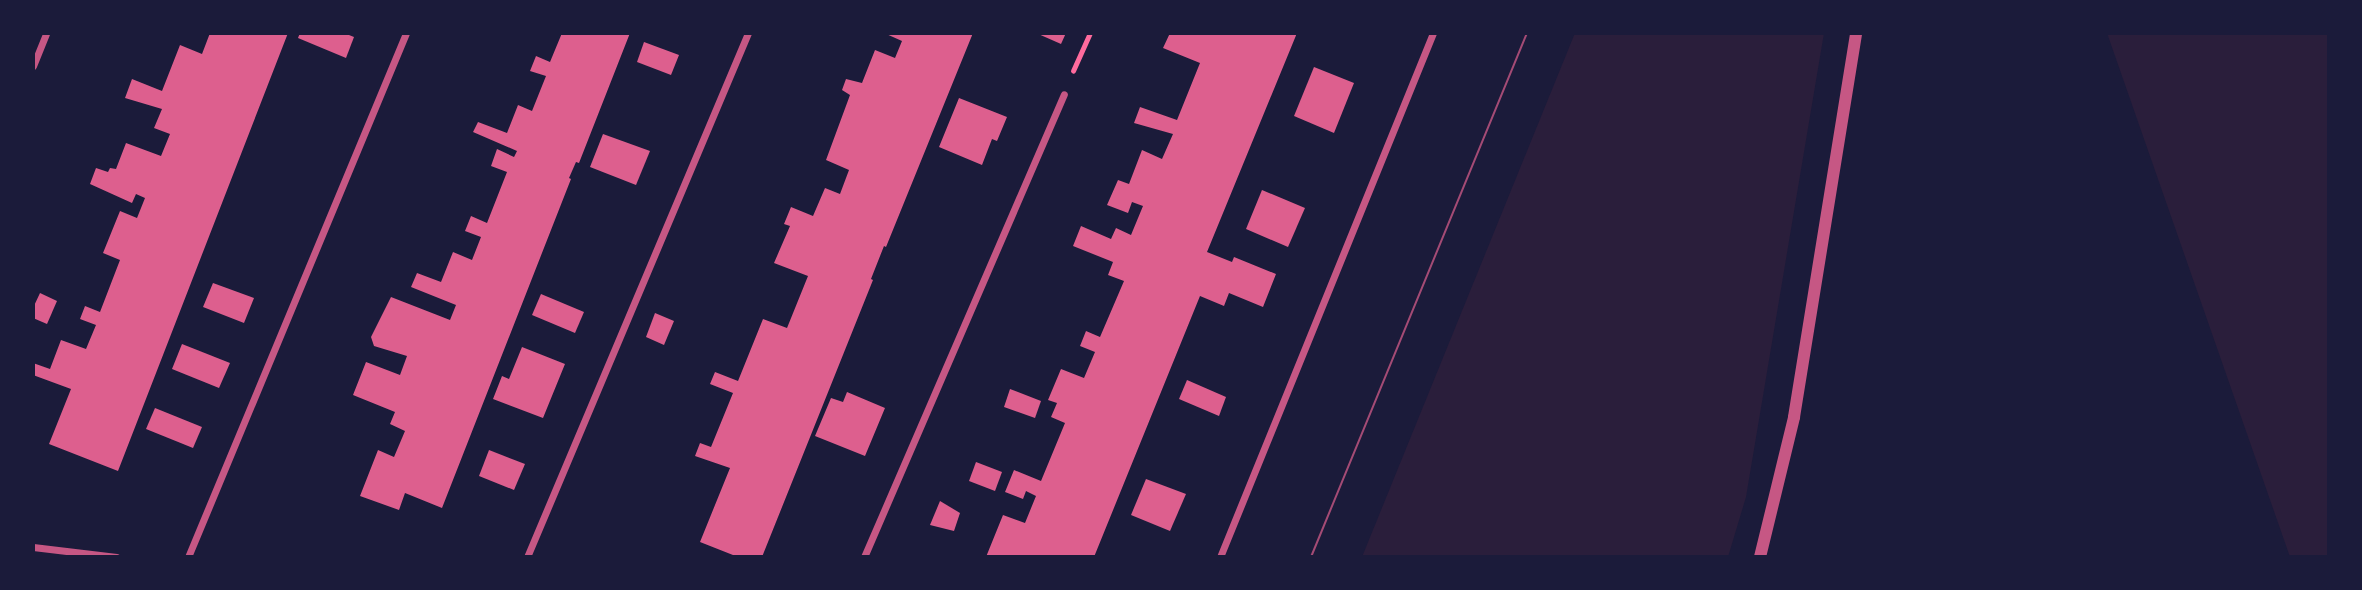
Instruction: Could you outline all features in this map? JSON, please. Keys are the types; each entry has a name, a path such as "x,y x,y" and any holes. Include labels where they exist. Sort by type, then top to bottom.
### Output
{"street":[{"path":"33,66 46,33"},
{"path":"188,557 406,33"},
{"path":"527,557 748,33"},
{"path":"1220,557 1433,33"},
{"path":"1760,557 1794,417 1856,33"},
{"path":"864,557 1063,94"},
{"path":"33,547 116,557"}],"path":[{"path":"1063,94 1090,33"}],"shaded area":[{"path":"1575,33 1824,33 1746,497 1728,557 1362,557"},
{"path":"2107,33 2329,33 2329,557 2290,557"}],"building":[{"path":"210,33 288,33 118,471 49,444 71,389 33,375 33,363 50,369 61,340 86,349 96,325 80,319 85,306 100,312 120,260 103,253 120,211 137,218 145,198 136,194 132,203 90,184 96,168 108,172 110,168 116,169 126,143 161,156 170,134 154,128 162,109 125,98 132,79 162,91 180,45 202,54"},
{"path":"300,33 344,33 354,37 346,58 298,38"},
{"path":"562,33 630,33 579,163 576,162 569,178 571,179 442,508 405,493 399,510 360,496 378,450 394,457 405,431 390,424 395,412 353,395 366,362 400,375 407,356 374,346 371,337 391,297 450,320 456,305 411,287 417,273 441,282 453,252 472,260 481,237 465,231 471,216 487,223 507,172 491,166 497,149 514,157 517,151 473,132 478,122 507,133 518,105 532,111 546,76 530,71 536,56 550,62"},
{"path":"884,33 973,33 886,247 884,246 871,279 873,280 762,557 738,557 700,542 730,468 695,456 700,443 711,447 733,393 710,384 715,372 738,381 763,319 787,328 808,276 774,263 790,226 784,224 791,207 813,216 825,188 840,194 849,170 826,160 850,95 842,90 846,79 862,83 875,50 895,58 902,41"},
{"path":"1036,33 1066,33 1061,44"},
{"path":"1170,33 1297,33 1207,252 1232,262 1234,257 1276,274 1263,307 1229,293 1224,306 1200,296 1094,557 986,557 1003,515 1025,523 1036,496 1026,491 1023,499 1005,492 1014,470 1041,481 1065,423 1051,417 1057,403 1048,400 1061,369 1084,378 1095,352 1080,346 1086,331 1100,337 1124,281 1108,275 1113,262 1073,246 1081,226 1111,239 1116,228 1131,235 1143,206 1132,202 1128,213 1107,205 1118,180 1129,184 1142,150 1162,159 1173,134 1134,123 1140,107 1177,120 1200,63 1163,48"},
{"path":"644,42 679,55 671,75 637,62"},
{"path":"1314,67 1354,83 1334,133 1294,116"},
{"path":"959,98 1007,117 997,141 992,139 982,165 939,147"},
{"path":"603,134 650,151 636,185 590,167"},
{"path":"1262,190 1305,208 1288,247 1246,229"},
{"path":"213,283 254,298 244,323 203,307"},
{"path":"40,293 57,301 47,324 33,318 33,308"},
{"path":"541,294 584,312 575,333 532,315"},
{"path":"655,313 674,321 664,345 646,337"},
{"path":"182,344 230,363 219,388 172,369"},
{"path":"522,347 565,364 543,418 493,399 502,376 509,379"},
{"path":"1187,380 1226,397 1219,416 1179,399"},
{"path":"1010,389 1041,401 1035,418 1004,407"},
{"path":"847,392 885,408 865,456 815,436 831,398 843,402"},
{"path":"155,408 202,427 193,448 146,429"},
{"path":"489,450 525,464 514,490 479,476"},
{"path":"976,462 1002,472 995,491 969,481"},
{"path":"1146,479 1186,494 1170,531 1131,515"},
{"path":"940,501 960,513 954,531 930,525"}],"tram line":[{"path":"1311,557 1527,33"}]}
